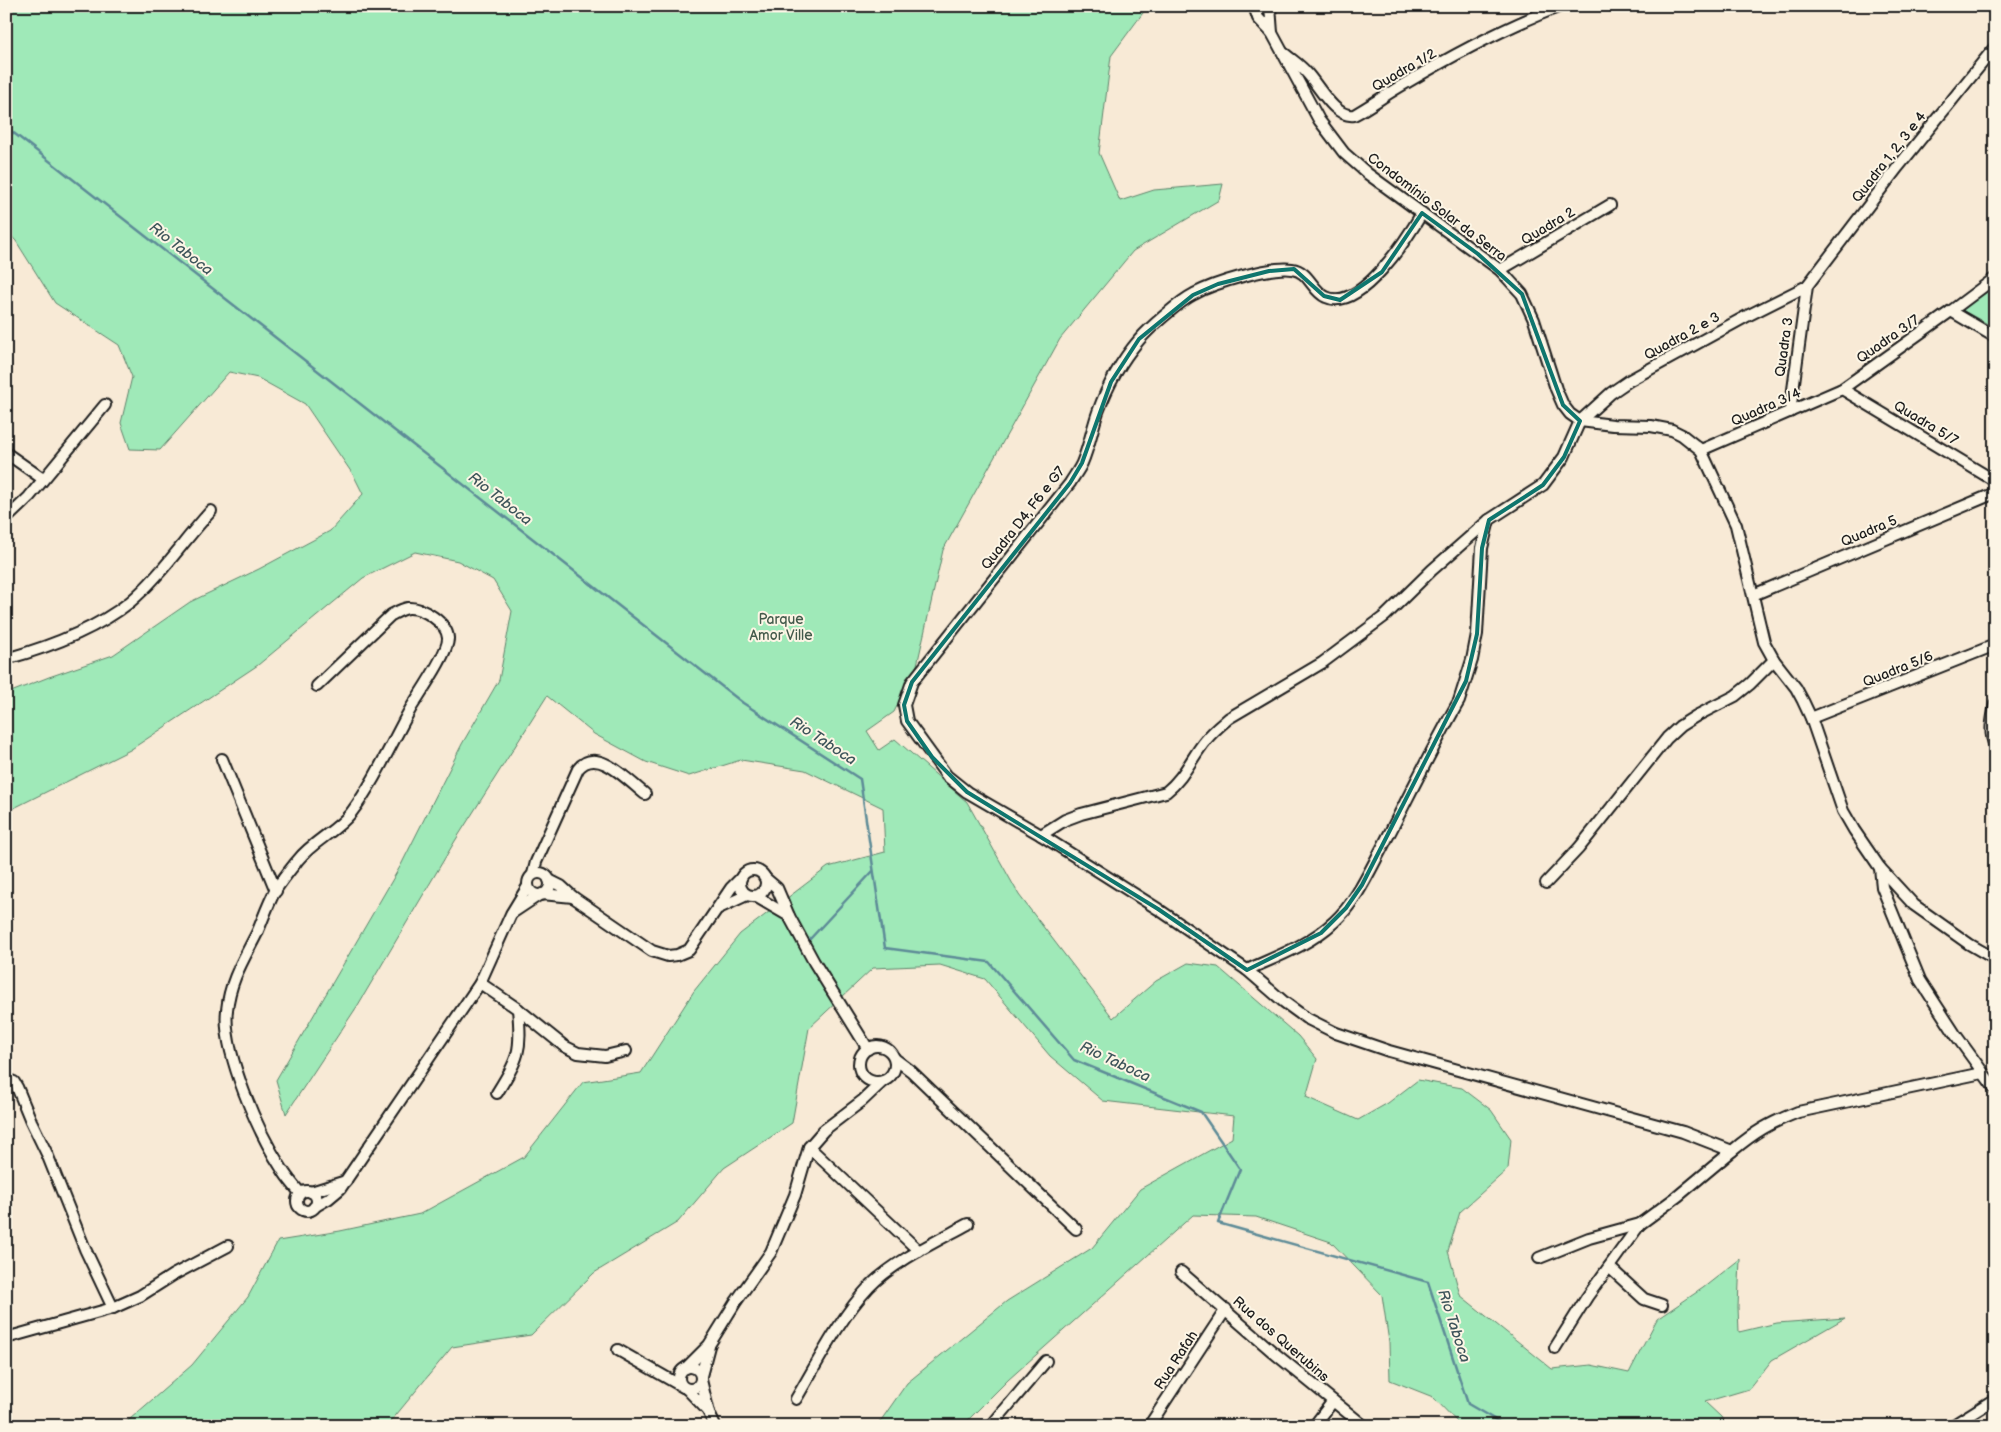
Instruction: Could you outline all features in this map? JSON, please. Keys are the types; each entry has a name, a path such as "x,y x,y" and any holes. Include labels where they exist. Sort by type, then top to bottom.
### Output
{"street":[{"name":"Condomínio Solar da Serra","path":"1254,6 1258,18 1272,33 1318,120 1339,148 1368,174 1500,270 1518,290 1529,306 1563,405 1580,422"},
{"name":"Condomínio Solar da Serra","path":"1270,6 1272,33"},
{"name":"Quadra 1/2","path":"1280,50 1306,71 1337,110 1348,116 1354,115 1406,83 1527,19 1561,6"},
{"name":"Quadra 1, 2, 3 e 4","path":"1807,286 1898,167 1995,47"},
{"name":"Quadra 2","path":"1500,270 1610,205"},
{"name":"Quadra D4, F6 e G7","path":"1041,835 967,792 947,776 907,721 904,705 906,694 912,682 1070,482 1082,463 1098,411 1111,382 1139,339 1193,294 1218,284 1269,270 1294,269 1310,280 1318,292 1331,300 1349,297 1382,272 1407,238 1422,213"},
{"name":"Quadra 3/7","path":"1842,389 1995,278"},
{"name":"Quadra 3","path":"1790,412 1807,286"},
{"name":"Quadra 2 e 3","path":"1580,422 1611,393 1630,380 1747,316 1807,286"},
{"path":"1951,311 1995,337"},
{"name":"Quadra 3/4","path":"1701,450 1842,389"},
{"name":"Quadra 5/7","path":"1842,389 1995,481"},
{"path":"6,519 43,480 104,405"},
{"path":"1732,1151 1683,1132 1389,1051 1336,1033 1298,1013 1248,970 1158,909 1041,835 1065,820 1081,814 1166,792 1177,783 1206,740 1229,718 1322,663 1385,616 1432,570 1489,520 1543,485 1564,458 1580,422 1651,426 1672,430 1682,435 1701,450 1736,525 1764,642 1774,660 1796,688 1811,718 1843,811 1854,830 1880,868 1914,905 1969,944 1995,959"},
{"path":"6,453 43,480"},
{"name":"Quadra 5","path":"1753,595 1995,493"},
{"path":"6,659 67,638 106,619 130,601 152,580 211,511"},
{"path":"1248,970 1303,945 1321,933 1346,908 1374,862 1459,701 1466,681 1477,634 1482,548 1489,520"},
{"path":"300,1193 282,1170 270,1150 242,1084 229,1041 226,1011 239,965 276,891 307,850 320,838 338,826 361,798 426,681 441,660 448,644 448,635 436,619 413,608 402,609 391,615 317,686"},
{"name":"Quadra 5/6","path":"1811,718 1995,645"},
{"path":"1546,883 1578,848 1667,738 1680,726 1696,716 1735,696 1774,660"},
{"path":"1995,704 1991,729 1992,740 1995,745"},
{"path":"222,759 276,891"},
{"path":"346,1181 311,1192 300,1193 297,1199 300,1208 305,1210 314,1207 334,1195 346,1181 480,983 511,914 528,886 538,857 578,770 585,762 593,760 603,762 645,794"},
{"path":"511,914 549,888 547,877 538,857"},
{"path":"1880,868 1882,887 1920,980 1982,1073 1995,1089"},
{"path":"533,874 539,873 561,886 573,897 652,951 668,956 677,956 689,950 731,888 746,872 754,870 777,888 789,916 814,962 868,1049"},
{"path":"716,910 762,892 766,885 764,876"},
{"path":"741,878 742,889 789,916"},
{"path":"528,886 534,894 573,897"},
{"path":"480,983 518,1009 564,1046 578,1053 605,1056 626,1051"},
{"path":"497,1092 518,1055 520,1030 518,1009"},
{"path":"882,1082 867,1079 860,1071 859,1066 860,1058 868,1049 878,1046 883,1047 911,1071 1076,1229"},
{"path":"892,1075 895,1070 895,1058"},
{"path":"709,1413 685,1388 679,1378 685,1369 709,1345 771,1252 795,1194 809,1147 824,1130 862,1101 882,1082 892,1075 911,1071"},
{"path":"1555,1348 1587,1297 1640,1224 1678,1196 1752,1134 1769,1123 1798,1112 1982,1073"},
{"path":"6,1079 14,1082 17,1086 47,1154 85,1249 113,1308"},
{"path":"862,1101 867,1079"},
{"path":"809,1147 919,1251"},
{"path":"311,1192 316,1199 314,1207"},
{"path":"796,1399 841,1325 869,1287 882,1275 919,1251 968,1224"},
{"path":"1538,1258 1589,1238 1640,1224"},
{"path":"6,1338 113,1308 140,1296 172,1275 228,1246"},
{"path":"1609,1267 1644,1299 1662,1305"},
{"name":"Rua dos Querubins","path":"1181,1272 1273,1352 1364,1426"},
{"name":"Rua Rafah","path":"1149,1426 1226,1310"},
{"path":"618,1350 685,1388 696,1388 701,1378 709,1345"},
{"path":"992,1426 1046,1362"},
{"path":"658,1373 694,1368 701,1378 709,1413 715,1426"},
{"path":"1952,1426 1995,1399"},
{"path":"1314,1426 1333,1401"}],"highlighted area":[{"path":"1422,213 1478,254 1522,294 1563,405 1580,421 1564,457 1543,485 1489,520 1482,548 1477,634 1466,681 1362,885 1346,908 1321,933 1247,970 1158,909 967,792 932,757 907,721 904,705 912,682 1070,483 1082,463 1111,382 1139,339 1193,295 1218,284 1269,271 1294,269 1324,296 1340,300 1382,272"}],"green space":[{"name":"Parque Amor Ville","path":"6,6 1148,6 1111,56 1099,153 1120,201 1154,190 1223,184 1219,200 1133,251 1060,339 943,550 917,665 894,712 867,731 879,750 895,739 967,802 1019,895 1113,1018 1156,981 1188,963 1218,967 1298,1036 1317,1059 1306,1097 1358,1120 1388,1103 1418,1080 1462,1088 1491,1110 1511,1139 1508,1169 1460,1212 1448,1251 1460,1295 1552,1369 1591,1365 1629,1373 1657,1319 1703,1288 1740,1259 1739,1332 1777,1323 1845,1318 1772,1360 1749,1389 1705,1402 1721,1417 1727,1426 1461,1426 1433,1397 1390,1380 1389,1342 1382,1295 1331,1242 1256,1217 1193,1215 1008,1380 962,1426 877,1426 907,1383 1007,1301 1092,1248 1140,1189 1232,1138 1234,1116 1103,1101 1050,1056 985,979 940,965 873,968 809,1028 792,1123 724,1168 678,1222 594,1273 531,1335 452,1347 387,1426 122,1426 192,1365 248,1297 278,1241 340,1231 420,1214 524,1157 583,1082 641,1073 694,991 740,934 828,867 885,852 883,808 805,770 741,760 689,776 646,762 594,734 547,696 455,841 358,1005 286,1114 276,1080 401,865 462,744 499,680 512,611 493,580 458,561 415,552 363,578 258,665 130,750 6,812 6,694 113,655 190,602 259,569 330,531 363,494 354,476 305,404 258,378 229,372 160,450 130,449 121,423 132,377 119,345 55,303 16,241 6,230"},
{"path":"1995,283 1995,328 1960,309"}],"waterway":[{"name":"Rio Taboca","path":"6,127 743,703 860,779 885,948 989,962 1074,1060 1201,1112 1240,1169 1218,1223 1428,1282 1468,1404 1506,1426"},
{"path":"810,939 873,871"}]}
